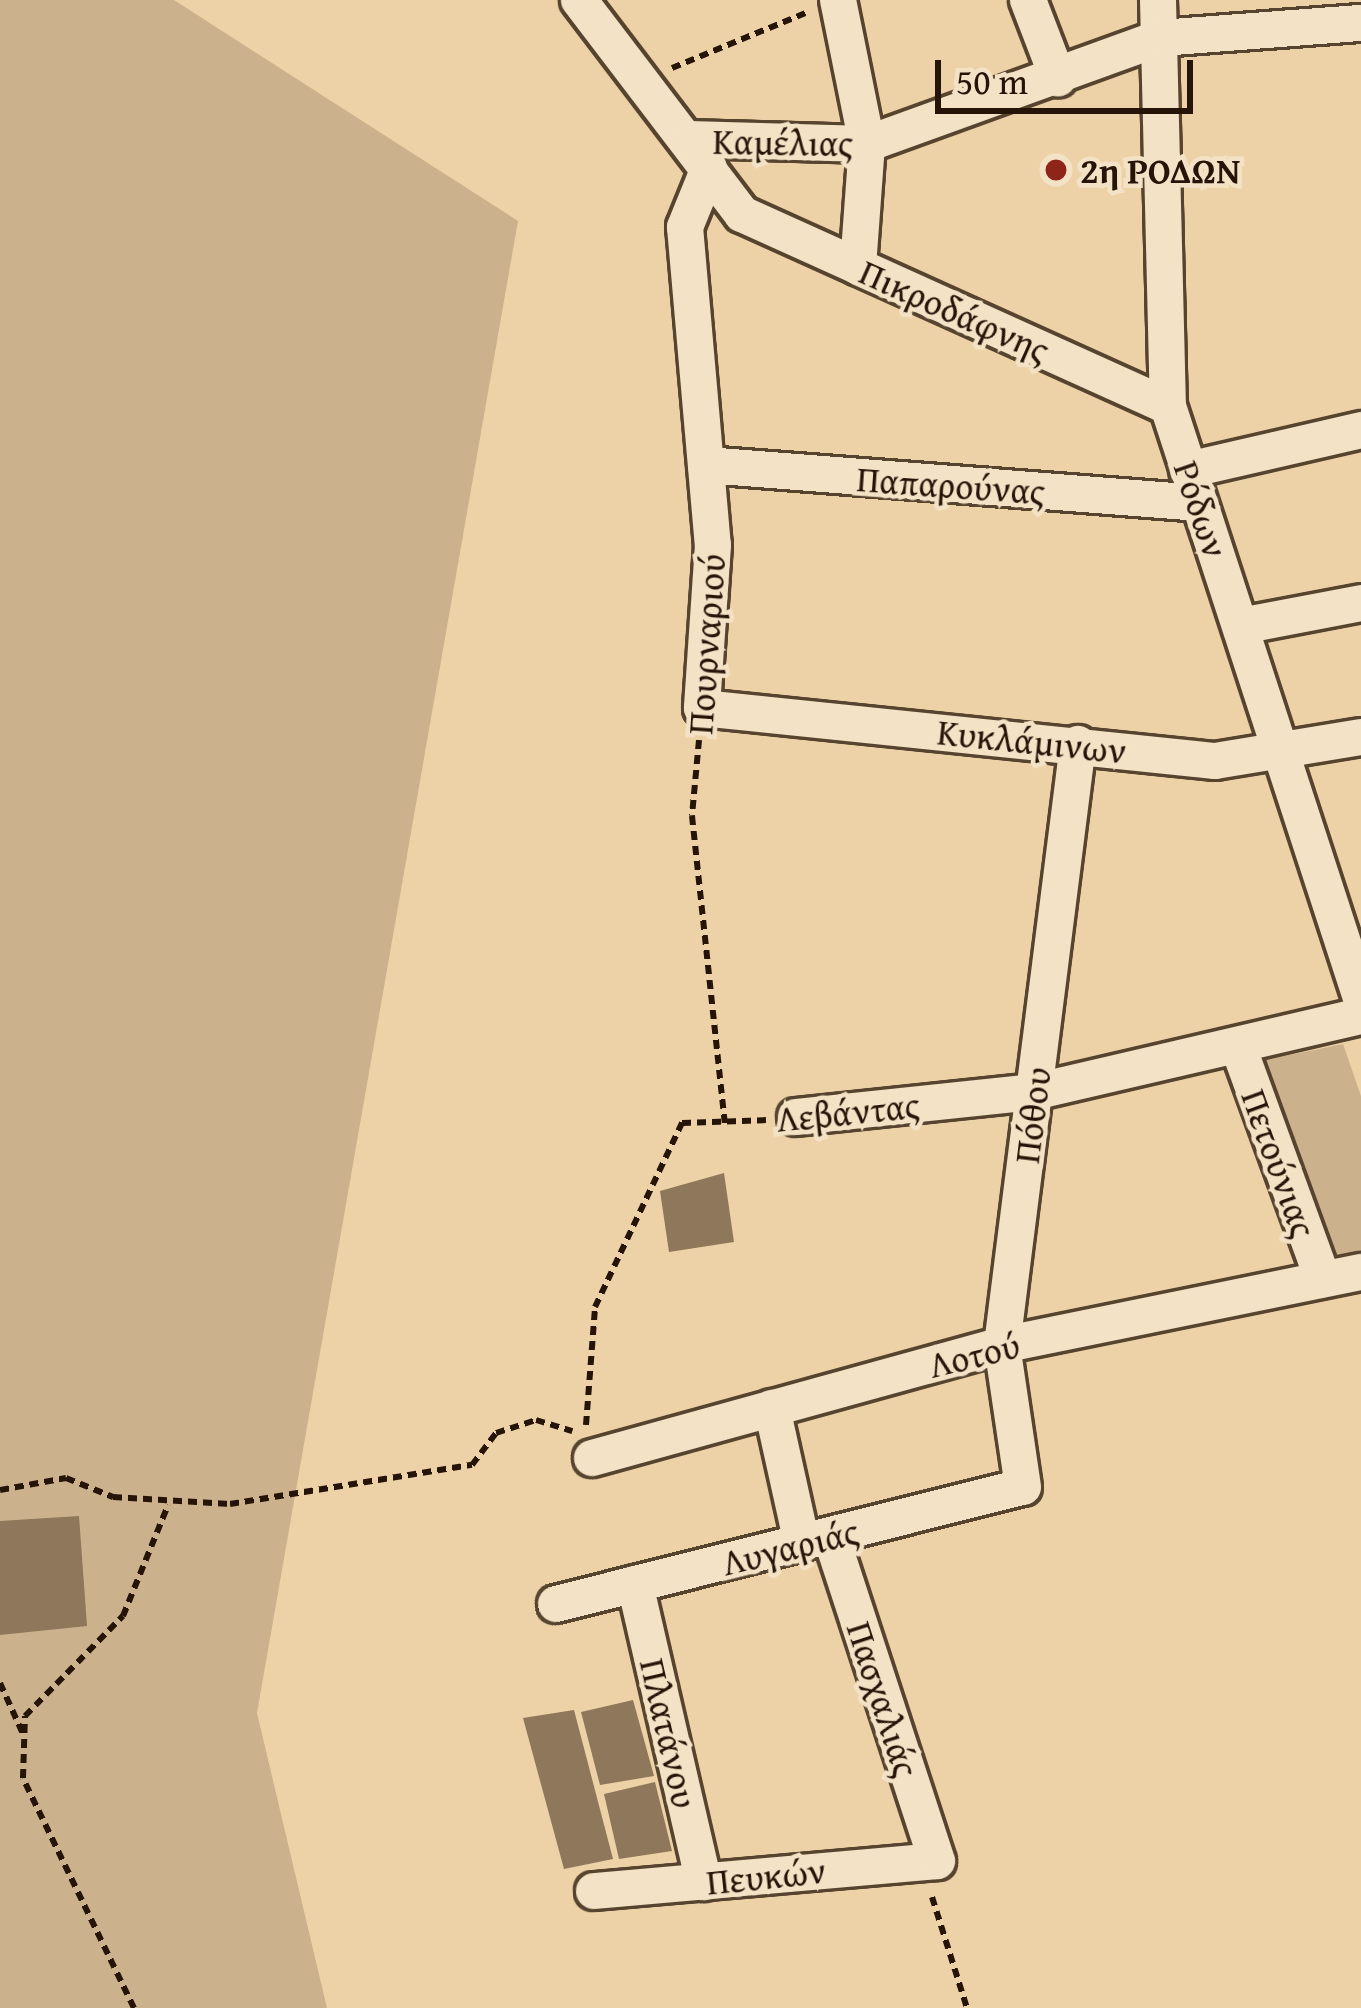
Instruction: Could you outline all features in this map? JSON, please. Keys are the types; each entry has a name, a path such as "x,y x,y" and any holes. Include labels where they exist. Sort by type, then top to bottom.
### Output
{"street":[{"path":"579,0 699,154"},
{"path":"1028,0 1058,78"},
{"name":"Ρόδων","path":"1158,0 1168,406 1192,486 1246,625 1280,752 1361,998"},
{"path":"838,3 867,144 858,266"},
{"name":"Καμέλιας","path":"699,154 867,144 1160,38 1361,23"},
{"name":"Πικροδάφνης","path":"699,154 742,214 1168,406"},
{"name":"Πουρναριού","path":"699,154 685,226 713,544 702,708"},
{"name":"Παπαρούνας","path":"706,465 1192,486 1361,430"},
{"path":"1246,625 1361,603"},
{"name":"Κυκλάμινων","path":"702,708 1215,761 1361,737"},
{"name":"Πόθου","path":"1023,1487 1002,1345 1078,744"},
{"name":"Λεβάντας","path":"796,1117 1034,1092 1361,1016"},
{"name":"Πετούνιας","path":"1238,1046 1323,1279"},
{"name":"Λοτού","path":"592,1458 1002,1345 1361,1272"},
{"name":"Πασχαλιάς","path":"772,1408 930,1861"},
{"name":"Λυγαριάς","path":"556,1604 1023,1487"},
{"name":"Πλατάνου","path":"635,1584 704,1882"},
{"name":"Πευκών","path":"594,1891 930,1861"}],"path":[{"path":"639,76 838,3"},
{"name":"Πουρναριού","path":"702,708 692,816 724,1124"},
{"name":"Λεβάντας","path":"592,1458 581,1400 595,1307 682,1123 796,1117"},
{"path":"0,1490 66,1478 168,1504 435,1475 472,1465 496,1433 536,1420 570,1427 592,1458"},
{"path":"134,2008 23,1778 26,1716 123,1616 168,1504"},
{"path":"0,1683 25,1737"},
{"path":"930,1861 967,2008"}],"shaded area":[{"path":"0,0 174,0 518,221 257,1713 327,2008 0,2008"},
{"path":"1343,1044 1361,1096 1361,1258 1331,1264 1256,1062"}],"building":[{"path":"724,1173 734,1242 669,1252 660,1191"},
{"path":"79,1516 87,1626 0,1635 0,1521"},
{"path":"633,1700 654,1776 600,1785 581,1712"},
{"path":"574,1710 613,1859 564,1869 523,1718"},
{"path":"655,1782 672,1851 619,1859 604,1794"}],"place":[{"name":"2η ΡΟΔΩΝ","path":"1056,170"}]}
